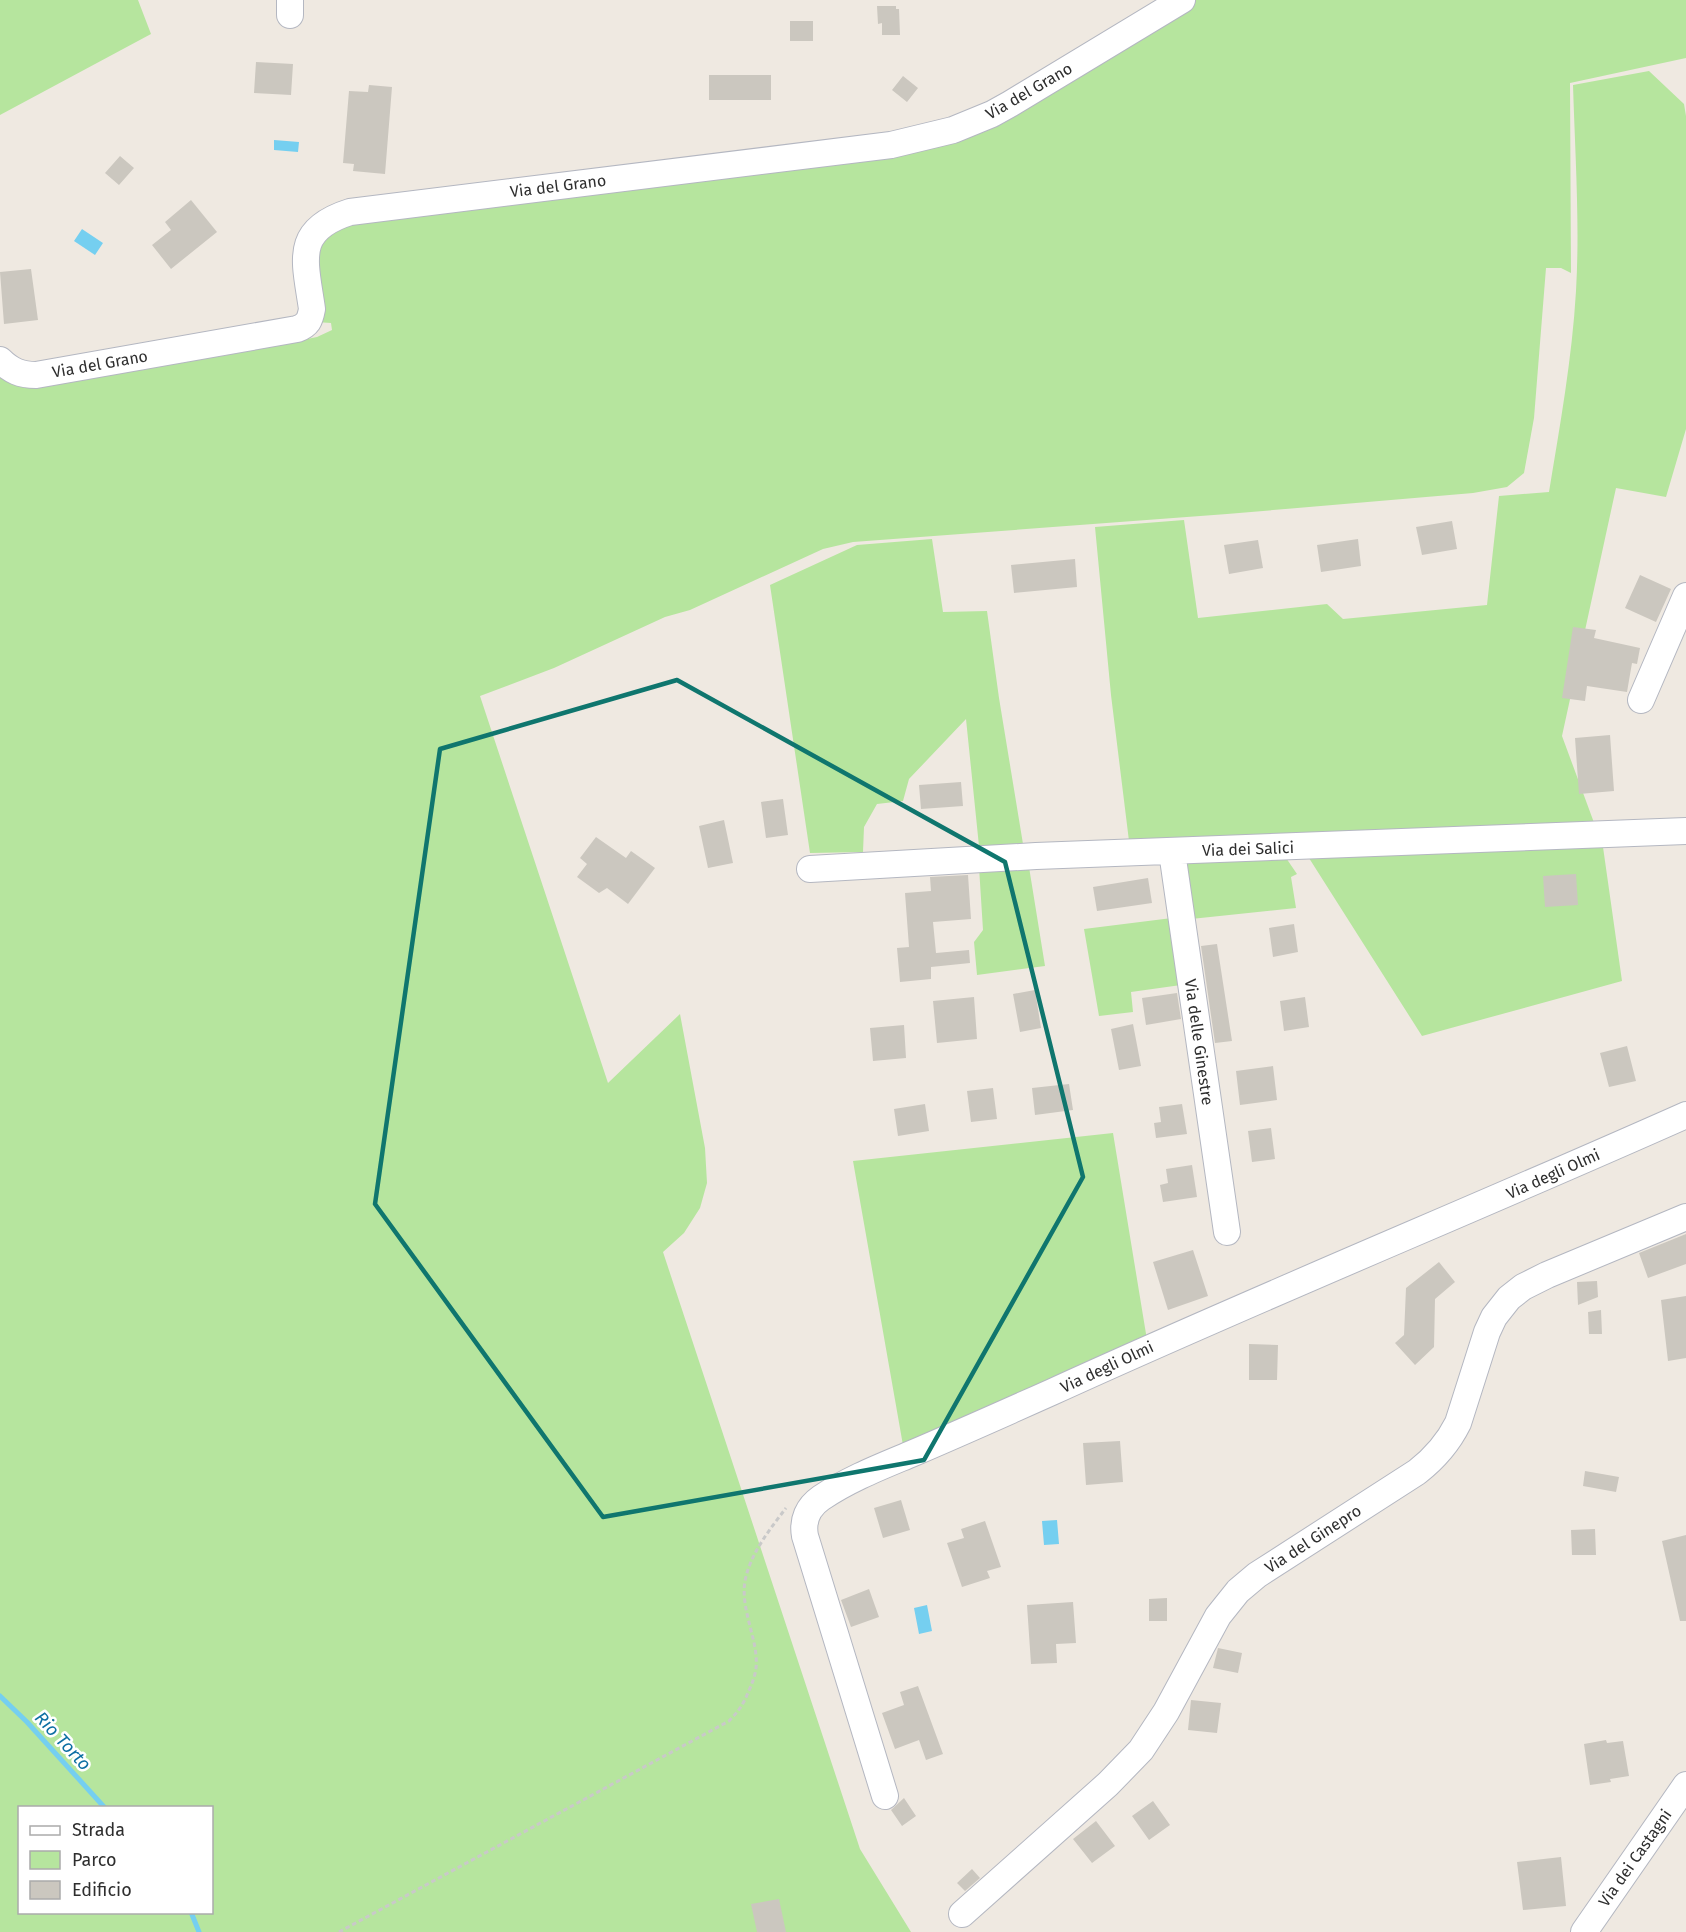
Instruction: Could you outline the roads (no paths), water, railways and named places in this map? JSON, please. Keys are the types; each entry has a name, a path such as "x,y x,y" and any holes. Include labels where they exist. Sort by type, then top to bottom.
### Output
{"street":[{"name":"Via del Grano","path":"0,360 15,372 36,375 286,332 302,327 309,321 312,309 305,256 308,241 324,224 350,212 891,145 932,136 973,123 1010,104 1182,0"},
{"path":"1641,700 1686,596"},
{"name":"Via dei Salici","path":"810,869 1036,856 1686,831"},
{"name":"Via delle Ginestre","path":"1172,852 1227,1232"},
{"name":"Via degli Olmi","path":"885,1796 805,1536 807,1512 817,1501 858,1477 1214,1319 1523,1188 1686,1115"},
{"name":"Via del Ginepro","path":"962,1914 1108,1784 1141,1750 1166,1712 1210,1628 1224,1606 1238,1591 1257,1575 1417,1472 1438,1453 1458,1423 1491,1323 1509,1298 1530,1283 1547,1275 1686,1217"},
{"name":"Via dei Castagni","path":"1584,1932 1686,1785"}],"water":[{"path":"274,140 299,142 298,152 274,150"},
{"path":"82,229 103,243 95,255 74,241"},
{"path":"1057,1520 1059,1544 1044,1545 1042,1521"},
{"path":"927,1605 932,1631 919,1634 914,1608"}],"waterway":[{"name":"Rio Torto","path":"0,1696 27,1722 103,1806"},
{"name":"Rio Torto","path":"192,1914 199,1932"}]}
